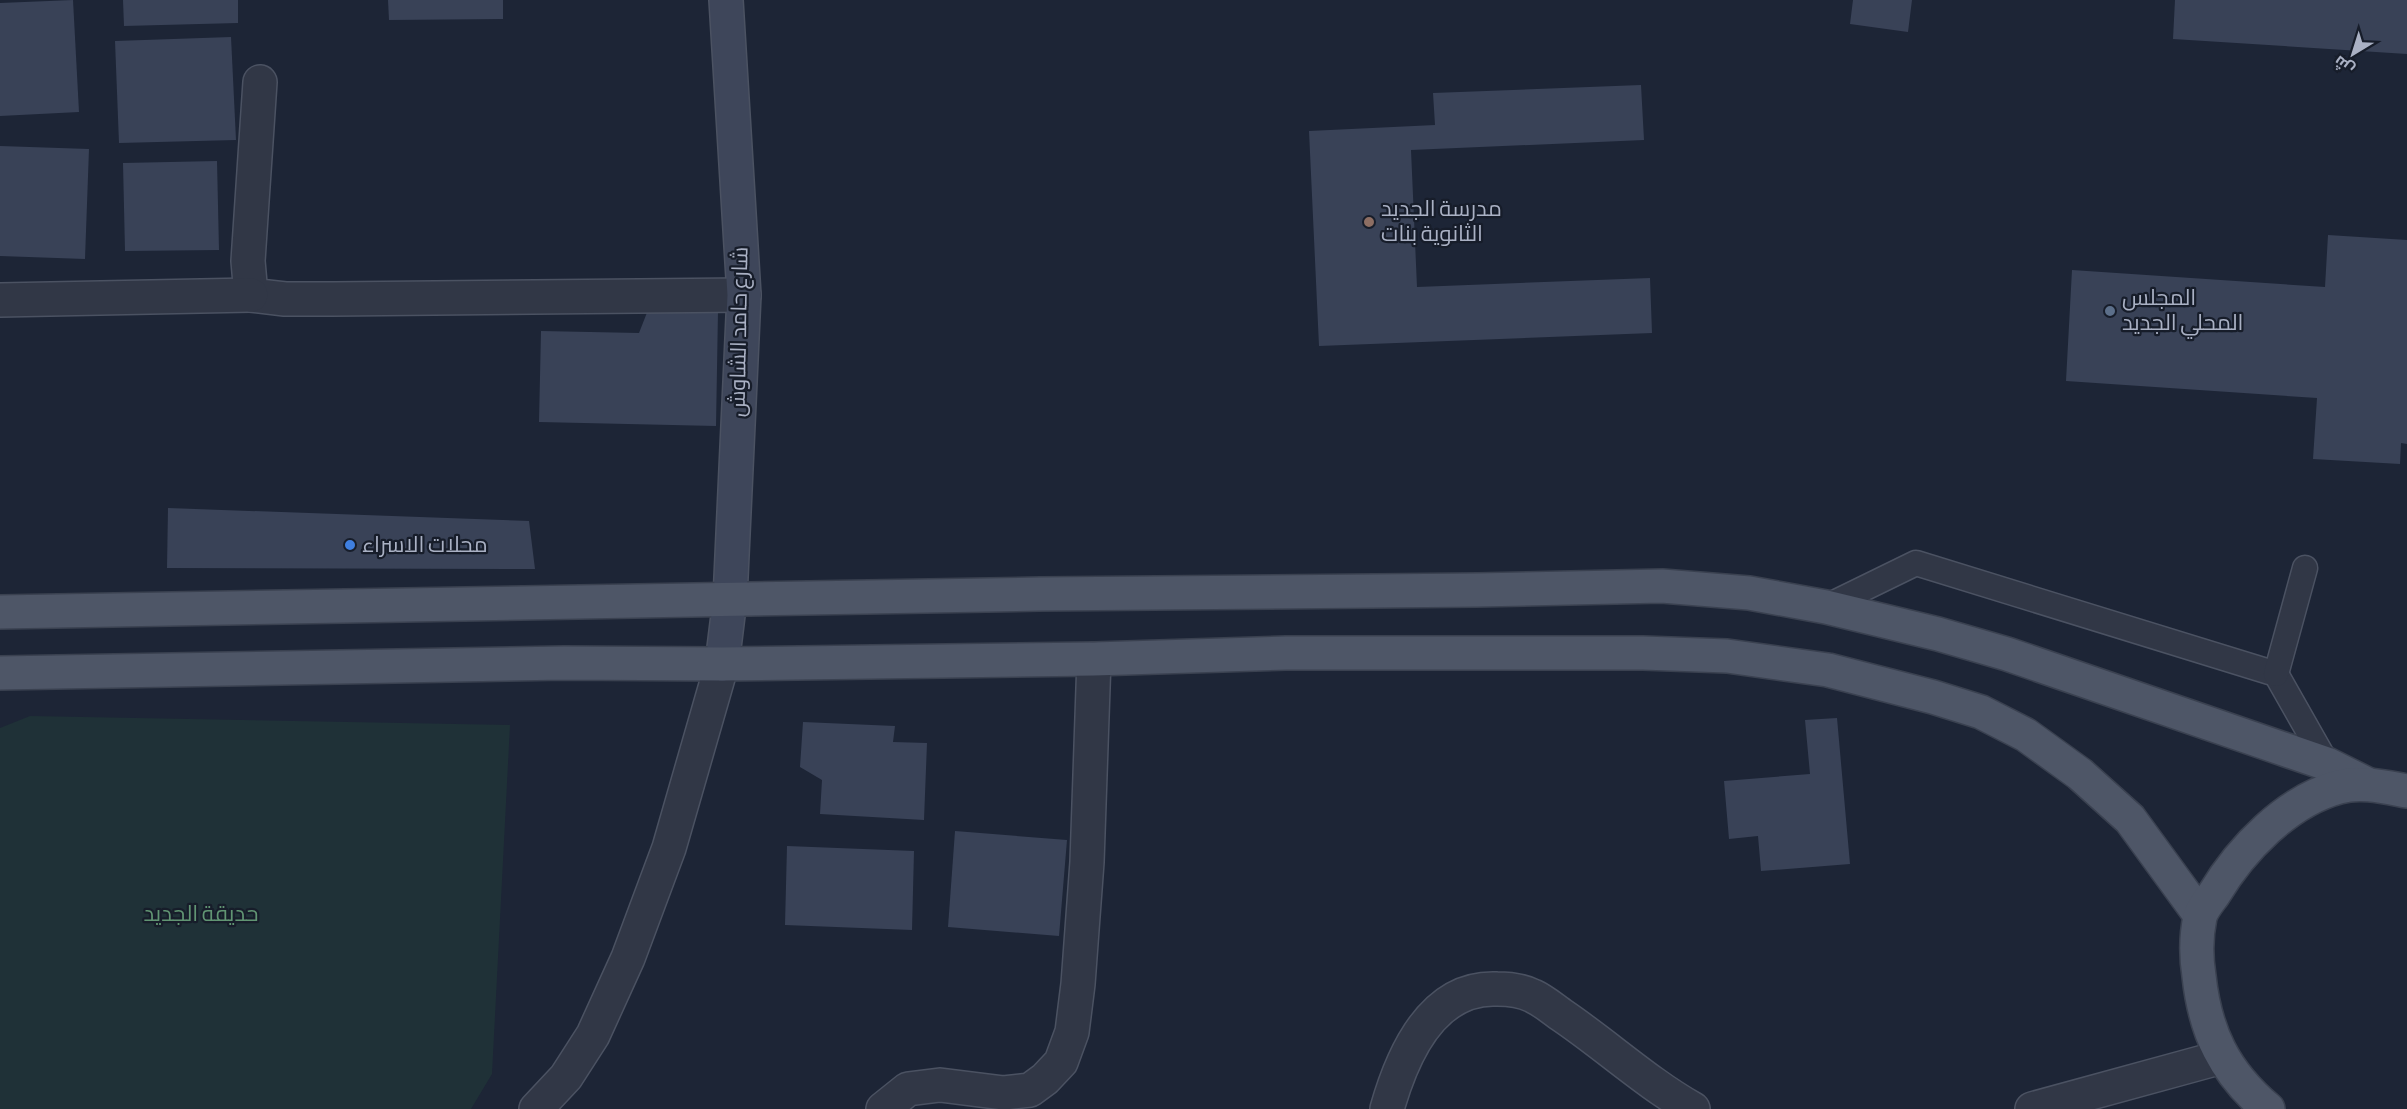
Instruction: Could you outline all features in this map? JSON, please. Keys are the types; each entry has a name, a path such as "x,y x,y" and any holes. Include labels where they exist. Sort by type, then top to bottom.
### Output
{"main road":[{"path":"0,612 1662,586 1749,593 1826,607 1938,634 2007,654 2327,764 2367,784"},
{"path":"0,673 564,663 722,664 1094,659 1286,653 1643,653 1727,656 1828,670 1971,709 2026,735 2080,774 2130,819 2200,915"},
{"path":"2268,1109 2251,1095 2228,1067 2211,1036 2201,999 2196,957 2200,915 2231,866 2265,830 2301,804 2340,787 2367,784 2407,791"}],"street":[{"name":"شارع حامد الشاوش","path":"722,664 730,599 744,295 726,0"},
{"path":"251,295 248,261 260,82"},
{"path":"0,300 251,295 285,299 334,299 744,295"},
{"path":"883,1109 908,1089 940,1085 1004,1093 1030,1090 1045,1079 1061,1062 1072,1032 1078,984 1087,862 1094,659"},
{"path":"542,1107 566,1077 593,1035 628,958 669,848 722,664"},
{"path":"1387,1109 1395,1080 1408,1050 1424,1028 1443,1007 1460,995 1480,988 1506,989 1532,995 1587,1032 1671,1096 1693,1109"},
{"path":"2032,1109 2223,1057"}],"lane":[{"path":"1826,607 1916,562 2276,674 2327,764"},
{"path":"2276,674 2305,568"}],"green space":[{"name":"حديقة الجديد","path":"30,716 510,725 492,1074 471,1109 0,1109 0,728"}],"building":[{"path":"73,0 79,112 0,116 0,3"},
{"path":"123,0 238,0 238,23 124,26"},
{"path":"388,0 503,0 503,19 389,20"},
{"path":"1853,0 1912,0 1908,32 1850,24"},
{"path":"2175,0 2407,0 2407,54 2173,39"},
{"path":"231,37 236,140 119,143 115,41"},
{"path":"1641,85 1644,140 1411,150 1417,287 1650,278 1652,333 1319,346 1309,131 1435,125 1433,93"},
{"path":"0,146 89,149 85,259 0,256"},
{"path":"217,161 219,250 125,251 123,163"},
{"path":"2328,235 2407,240 2407,444 2401,443 2400,464 2313,459 2317,398 2066,381 2072,270 2325,287"},
{"path":"648,310 718,311 716,426 539,422 541,331 639,333"},
{"name":"محلات الاسراء","path":"168,508 529,521 535,569 167,568"},
{"path":"1837,718 1850,864 1761,871 1758,836 1729,839 1724,781 1810,774 1805,720"},
{"path":"803,722 895,726 893,742 927,743 924,820 820,814 822,780 800,767"},
{"path":"955,831 1067,840 1059,936 948,927"},
{"path":"787,846 914,851 912,930 785,925"}],"place":[{"name":"مدرسة الجديد الثانوية بنات","path":"1369,222"},
{"name":"المجلس المحلي الجديد","path":"2110,311"},
{"name":"محلات الاسراء","path":"350,545"}]}
